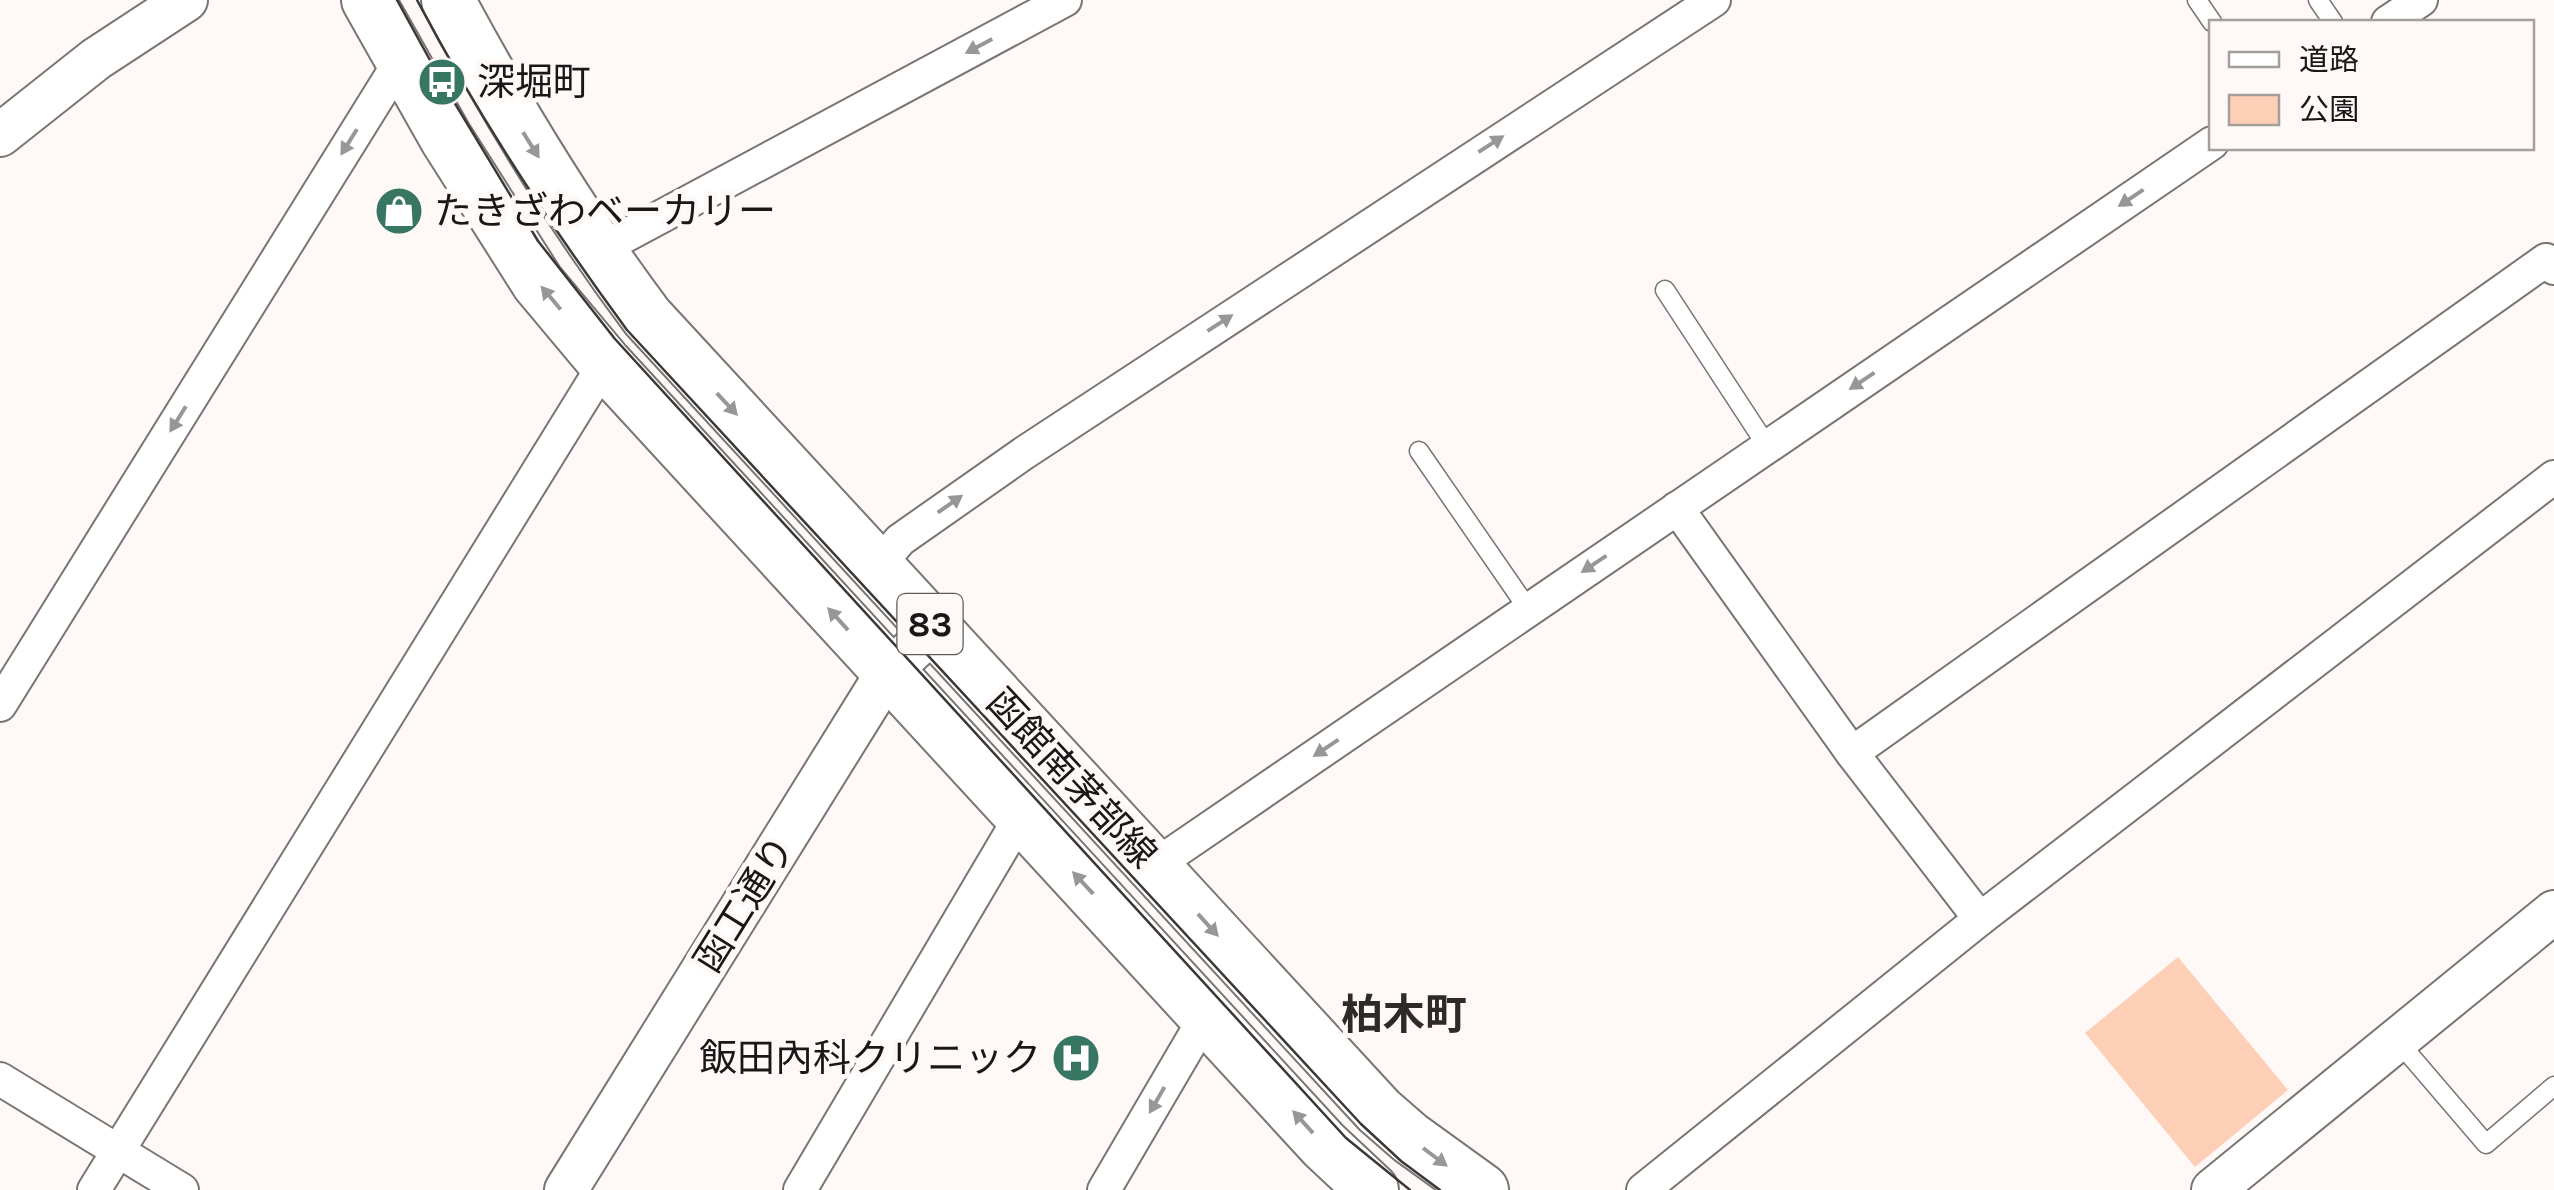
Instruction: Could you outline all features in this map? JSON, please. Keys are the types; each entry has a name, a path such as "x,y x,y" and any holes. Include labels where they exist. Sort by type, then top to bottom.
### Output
{"main road":[{"name":"函館南茅部線","path":"368,0 538,283 604,363 1324,1145 1372,1190"},
{"name":"函館南茅部線","path":"448,0 496,90 598,251 647,317 1379,1111 1482,1190"}],"street":[{"path":"0,135 96,59 186,0"},
{"path":"598,251 1065,0"},
{"path":"876,567 900,540 1024,453 1714,0"},
{"path":"2391,20 2421,0"},
{"path":"0,705 11,663 401,60"},
{"path":"1154,866 2209,145"},
{"path":"1852,753 2546,260 2554,268"},
{"path":"94,1190 604,363"},
{"path":"1643,1190 1980,919 2554,477"},
{"path":"1677,508 1852,753 1980,919"},
{"name":"函工通り","path":"566,1190 887,674 935,629"},
{"path":"800,1190 1021,816"},
{"path":"2212,1190 2554,912"},
{"path":"1104,1190 1206,1016"},
{"path":"0,1078 182,1190"}],"lane":[{"path":"1665,290 1768,446"},
{"path":"1419,451 1528,608"},
{"path":"2396,1040 2486,1144 2554,1086"}],"green space":[{"path":"2178,957 2288,1090 2195,1167 2085,1033"}],"tram line":[{"path":"397,0 538,241 615,339 1346,1138 1410,1190"},
{"path":"417,0 516,169 627,330 1361,1124 1440,1190"}],"place":[{"name":"深堀町","path":"442,82"},
{"name":"たきざわベーカリー","path":"399,211"},
{"name":"飯田內科クリニック","path":"1076,1058"}],"district":[{"name":"柏木町","path":"1404,1014"}]}
